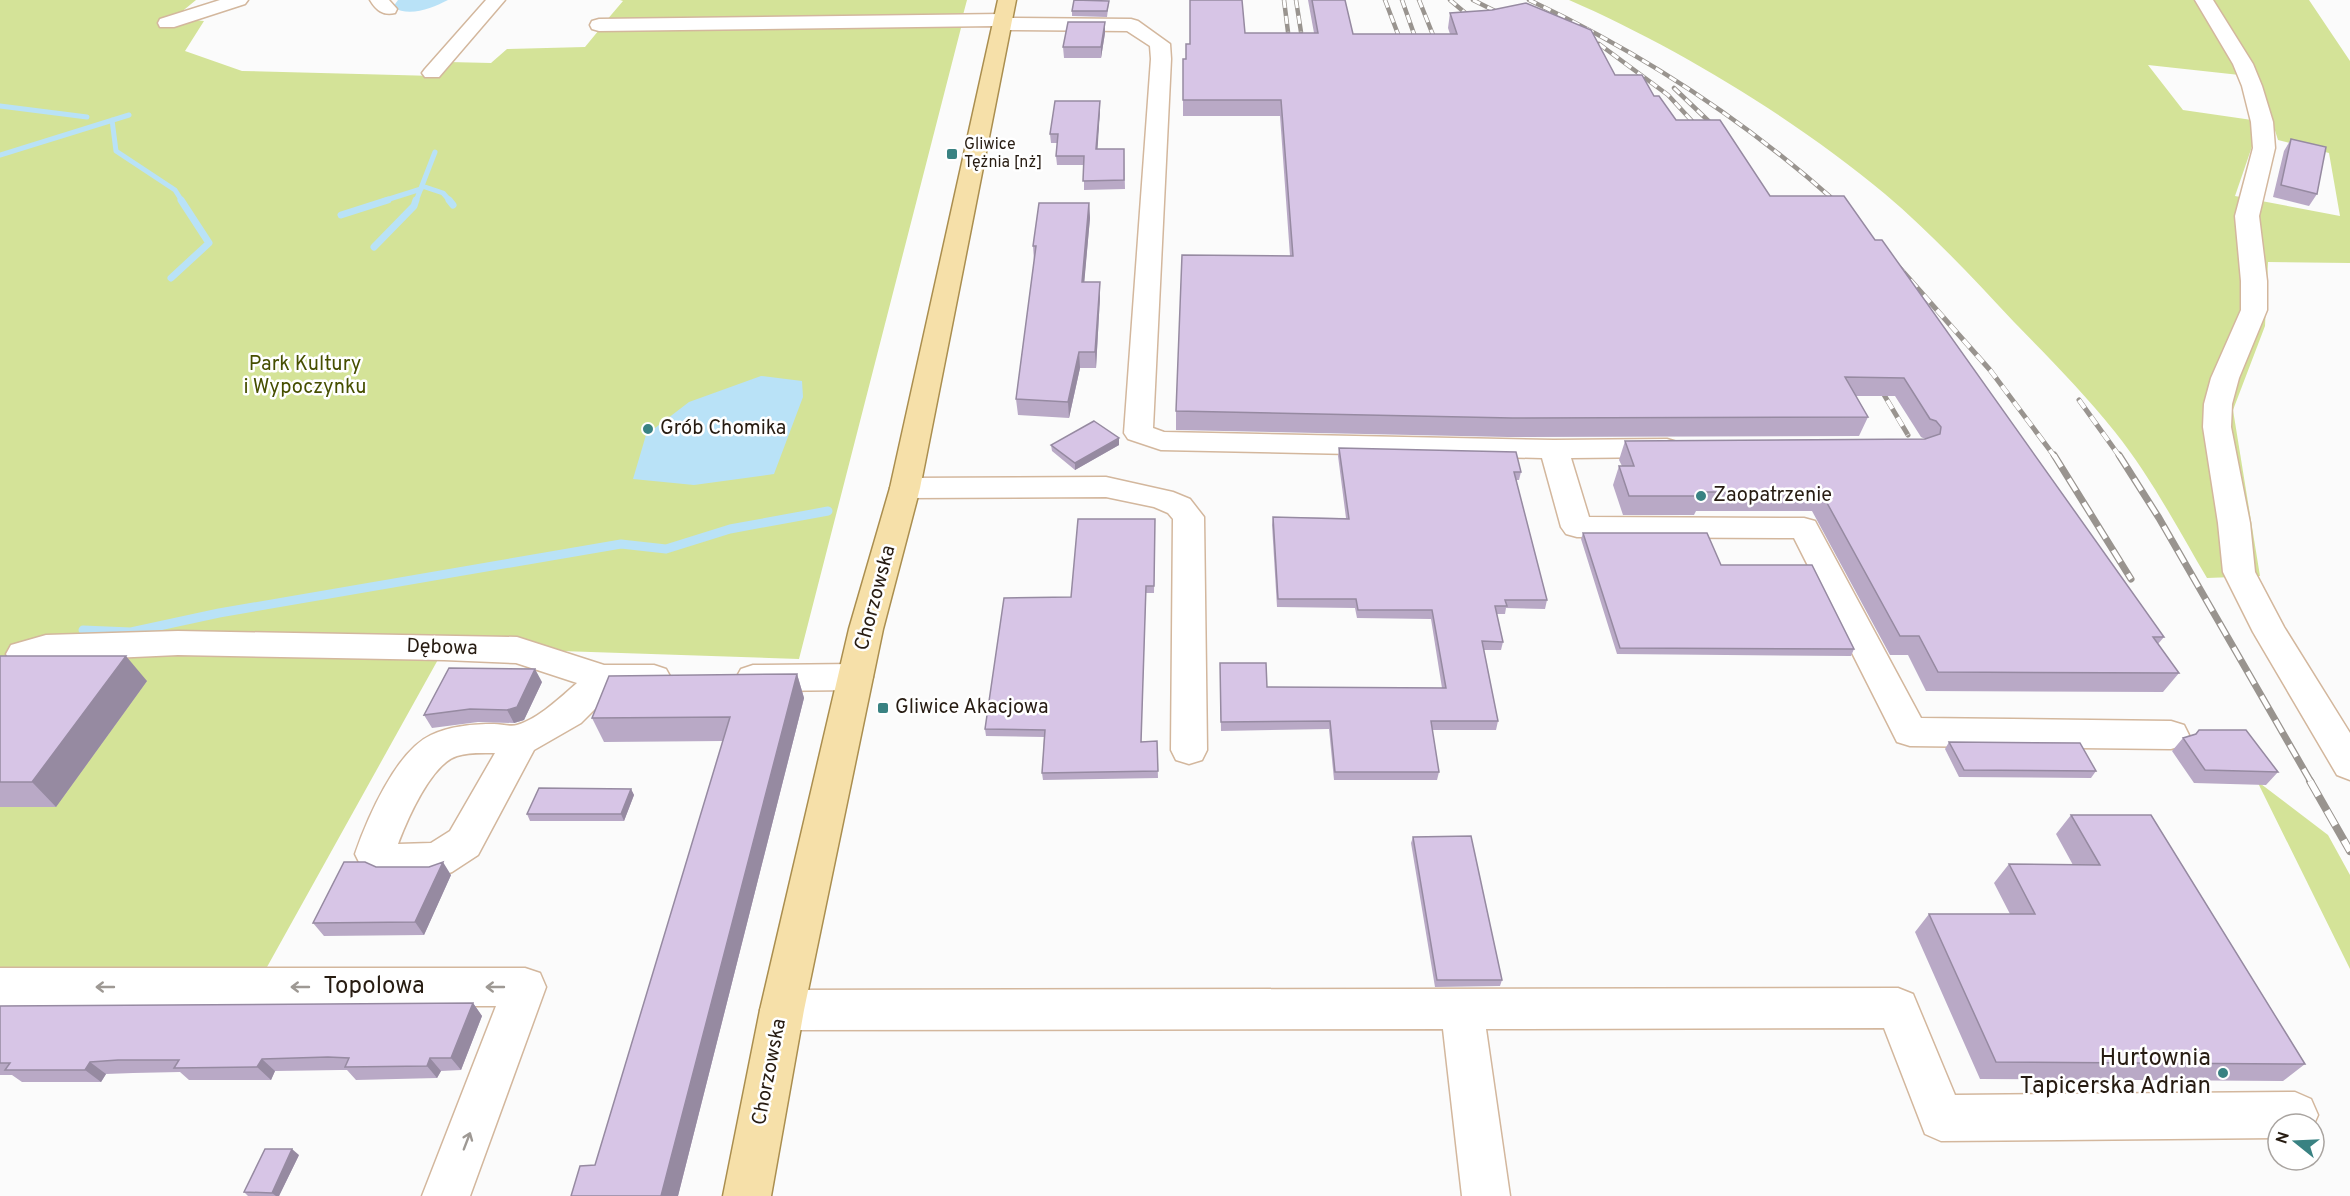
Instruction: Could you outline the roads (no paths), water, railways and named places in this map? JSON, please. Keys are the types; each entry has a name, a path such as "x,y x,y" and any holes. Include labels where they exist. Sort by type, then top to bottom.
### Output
{"main road":[{"name":"Chorzowska","path":"747,1196 782,1010 866,628 905,488 1004,15"}],"street":[{"path":"167,22 239,0"},
{"path":"432,73 496,0"},
{"path":"2204,0 2242,64 2252,86 2262,122 2264,148 2247,216 2254,281 2254,310 2225,378 2218,405 2217,427 2234,523 2239,572 2270,633 2350,765"},
{"path":"599,25 1004,15 1131,25 1160,44 1161,59 1138,433 1161,441 1554,449 1694,448"},
{"path":"1554,449 1577,527 1804,528 1910,732 2171,735"},
{"path":"905,488 1106,488 1162,499 1179,506 1189,517 1189,750"},
{"name":"Dębowa","path":"23,654 46,648 178,643 444,647 517,650 604,678 685,678"},
{"path":"720,678 856,677"},
{"path":"521,740 568,713 604,678"},
{"name":"Topolowa","path":"0,987 525,987 446,1196"},
{"path":"782,1010 1898,1008 1941,1118 2266,1115"},
{"path":"1462,1009 1486,1196"}],"water":[{"path":"398,0 448,0 428,9 406,12 393,7"},
{"path":"761,376 802,381 803,397 774,474 694,485 633,479 646,435 689,402"}],"waterway":[{"path":"0,106 87,117"},
{"path":"112,120 129,115"},
{"path":"0,155 112,120"},
{"path":"112,120 116,151 175,190 182,201"},
{"path":"421,189 435,152"},
{"path":"422,186 443,193 450,201"},
{"path":"383,201 421,189"},
{"path":"416,201 421,189"},
{"path":"171,278 209,243 181,200"},
{"path":"341,215 388,200"},
{"path":"374,247 414,206 416,200"},
{"path":"449,200 453,205"},
{"path":"83,630 131,632 219,613 621,544 666,549 730,529 828,511"}],"railway":[{"path":"1284,0 1288,32"},
{"path":"1296,0 1301,32"},
{"path":"1385,0 1404,50"},
{"path":"1402,0 1420,51"},
{"path":"1419,0 1439,50"},
{"path":"1450,0 1476,22"},
{"path":"1473,0 1507,17"},
{"path":"1529,0 1611,42 1690,90 1764,143 1835,201"},
{"path":"1599,44 1668,95 1703,133"},
{"path":"1674,88 1720,132"},
{"path":"1834,200 1843,208"},
{"path":"1897,265 1990,370 2055,457"},
{"path":"1877,383 1908,435"},
{"path":"2079,400 2120,457"},
{"path":"2054,455 2131,579"},
{"path":"2119,455 2159,518 2311,782"},
{"path":"2310,781 2350,851"}],"place":[{"name":"Gliwice Tężnia [nż]","path":"952,154"},
{"name":"Grób Chomika","path":"648,429"},
{"name":"Zaopatrzenie","path":"1701,496"},
{"name":"Gliwice Akacjowa","path":"883,708"},
{"name":"Hurtownia Tapicerska Adrian","path":"2223,1073"}],"park label":[{"name":"Park Kultury i Wypoczynku","path":"305,376"}]}
